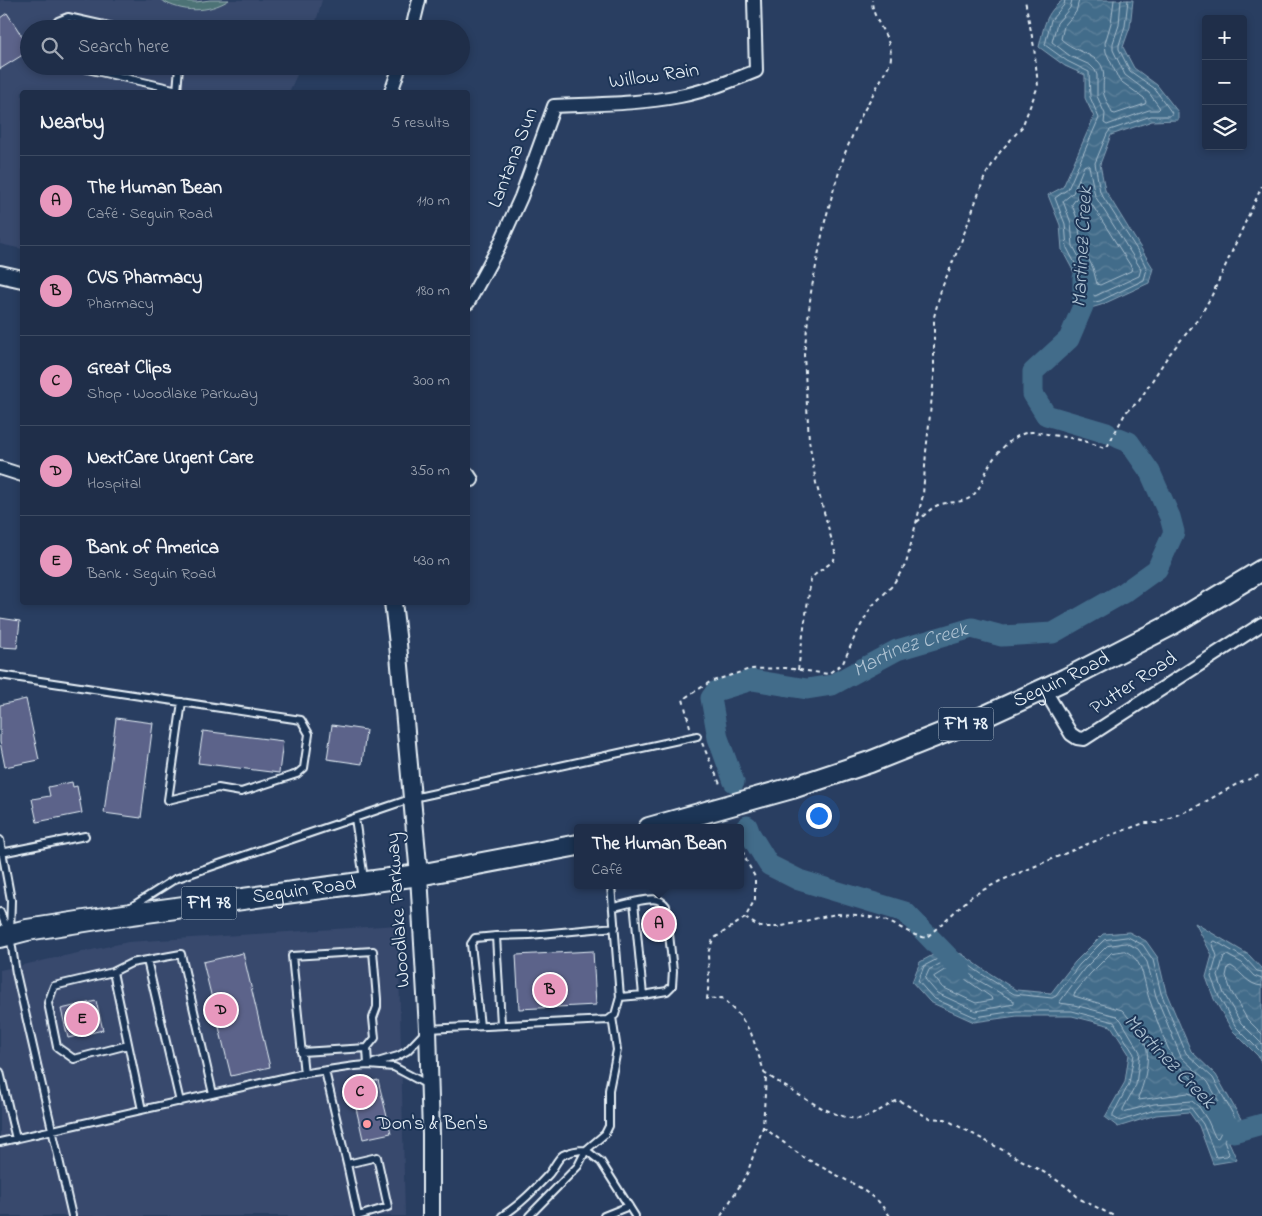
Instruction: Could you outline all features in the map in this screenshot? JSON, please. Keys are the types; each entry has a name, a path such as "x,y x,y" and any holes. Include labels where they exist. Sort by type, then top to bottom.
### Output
{"main road":[{"name":"Seguin Road","path":"663,824 747,801 870,762 981,718 1066,679 1169,626 1262,570"},
{"name":"Seguin Road","path":"5,936 27,930 118,916 419,875 574,846"}],"street":[{"path":"414,20 419,0"},
{"name":"Willow Rain","path":"554,106 643,101 680,96 714,87 756,71 754,0"},
{"path":"392,90 397,75"},
{"name":"Lantana Sun","path":"470,299 498,248 521,196 554,106"},
{"path":"0,274 20,279"},
{"path":"0,468 20,474"},
{"name":"Woodlake Parkway","path":"393,605 419,875 430,1085 431,1216"},
{"name":"Putter Road","path":"1044,688 1071,734 1077,738 1084,739 1262,624"}],"lane":[{"path":"60,20 68,17 82,20"},
{"path":"111,75 174,90"},
{"path":"178,90 179,75"},
{"path":"0,675 182,702 301,720 309,734 304,768 297,774 242,792 218,788 168,800 182,702"},
{"path":"118,916 175,879 413,798 697,736"},
{"path":"355,818 365,882"},
{"path":"2,853 85,836"},
{"path":"0,840 12,900 5,936"},
{"path":"0,1142 304,1074 368,1065 404,1053 428,1029 608,1020 615,1015 620,997 612,889"},
{"path":"614,907 656,899 663,902 666,906 673,971 672,986 667,991 620,997"},
{"path":"634,902 643,995"},
{"path":"0,912 16,973 72,1216"},
{"path":"480,1026 471,944 475,938 615,927"},
{"path":"496,936 500,1024"},
{"path":"304,1074 292,956 373,951 377,1008 373,1018 375,1038 367,1048 368,1065"},
{"path":"128,1045 74,1059 57,1047 48,1002 54,986 113,972 131,963 181,954 213,1094"},
{"path":"147,960 180,1102"},
{"path":"113,972 142,1110"},
{"path":"529,1216 578,1166 586,1150 605,1134 609,1126 610,1090 617,1050 612,1017"},
{"path":"301,1052 367,1048"},
{"path":"368,1065 394,1067 430,1085"},
{"path":"325,1070 346,1164 358,1216 388,1208 377,1157 346,1164"},
{"path":"0,1072 16,1139"},
{"path":"0,1111 9,1109"},
{"path":"502,1216 533,1191 550,1173 561,1156 571,1151 586,1150 601,1162 635,1216"},
{"path":"604,1216 629,1206"}],"path":[{"path":"798,670 811,579 834,560 834,552 811,459 804,355 807,327 815,272 834,188 845,153 860,118 890,63 892,55 889,41 872,7 872,0"},
{"path":"720,784 704,745 689,726 683,699 710,682 750,669 786,668 828,674 843,663 856,634 872,606 892,586 906,564 923,495 934,377 934,318 941,290 985,176 1000,152 1022,127 1038,86 1034,47 1025,0"},
{"path":"916,522 928,511 940,505 956,503 971,497 976,492 997,452 1012,440 1024,434 1037,433 1082,439 1104,448 1107,447 1126,412 1140,401 1168,356 1199,318 1212,296 1262,186"},
{"path":"745,918 760,927 778,927 836,914 860,915 885,920 915,935 926,938 972,896 1000,881 1090,842 1144,823 1157,822 1194,808 1237,784 1262,774"},
{"path":"722,1216 747,1174 764,1127 764,1073 751,1033 740,1016 722,998 707,999 709,981 708,953 713,939 745,918 755,899 756,878 744,855"},
{"path":"764,1073 838,1115 864,1118 898,1100 928,1118 945,1120 1049,1175 1067,1187 1080,1199 1114,1216"},
{"path":"764,1127 803,1157 859,1187 878,1201 890,1216"}],"shaded area":[{"path":"0,0 322,0 316,20 20,20 20,75 297,75 290,90 20,90 20,249 0,244"},
{"path":"398,925 405,1216 0,1216 0,970 128,942"}],"green space":[{"path":"161,0 196,2 229,0 212,7 195,10 178,7"}],"water":[{"path":"1063,0 1133,0 1130,27 1123,47 1134,68 1157,85 1178,112 1178,120 1152,121 1111,135 1100,164 1105,190 1153,268 1149,283 1101,305 1084,310 1076,276 1062,250 1060,225 1048,195 1063,187 1094,117 1085,98 1085,75 1065,66 1039,47 1049,15"},
{"path":"1195,923 1249,955 1262,969 1262,1064 1258,1056 1232,1030 1214,999 1206,977 1212,955"},
{"path":"1129,932 1146,941 1158,958 1166,992 1191,1051 1216,1075 1241,1119 1229,1142 1237,1160 1213,1164 1199,1126 1189,1112 1156,1115 1118,1127 1105,1117 1125,1082 1129,1054 1111,1026 1072,1016 1017,1016 974,1022 930,1002 912,982 920,962 942,950 962,954 1016,990 1051,993 1075,962 1103,934"}],"building":[{"path":"7,13 20,33 20,57 0,69 0,18"},
{"path":"0,618 20,621 17,648 0,647"},
{"path":"26,699 39,760 5,767 0,742 0,705"},
{"path":"116,718 153,723 141,818 104,813"},
{"path":"332,725 366,730 362,764 327,759"},
{"path":"203,731 283,741 279,773 198,763"},
{"path":"72,782 73,787 77,786 82,813 37,822 32,799 50,796 48,787"},
{"path":"593,951 596,1005 519,1009 516,955"},
{"path":"243,953 270,1067 231,1076 203,962"},
{"path":"96,1001 103,1030 68,1038 61,1009"},
{"path":"378,1080 391,1133 363,1139 351,1086"}],"waterway":[{"name":"Martinez Creek","path":"1083,278 1083,306 1069,339 1033,372 1033,394 1046,415 1107,433"},
{"name":"Martinez Creek","path":"734,782 718,738 711,698 716,691 752,680 807,689 832,685 897,650 972,628 1002,636 1053,633 1125,592 1157,569 1174,532 1170,517 1150,472 1129,442 1119,438"},
{"name":"Martinez Creek","path":"747,826 769,865 799,880 905,912 961,970"},
{"name":"Martinez Creek","path":"1215,1111 1234,1132 1262,1124"}],"place":[{"name":"The Human Bean","path":"659,924"},
{"name":"CVS Pharmacy","path":"550,990"},
{"name":"NextCare Urgent Care","path":"221,1010"},
{"name":"Bank of America","path":"82,1019"},
{"name":"Great Clips","path":"360,1092"},
{"name":"Don's & Ben's","path":"367,1124"}]}
